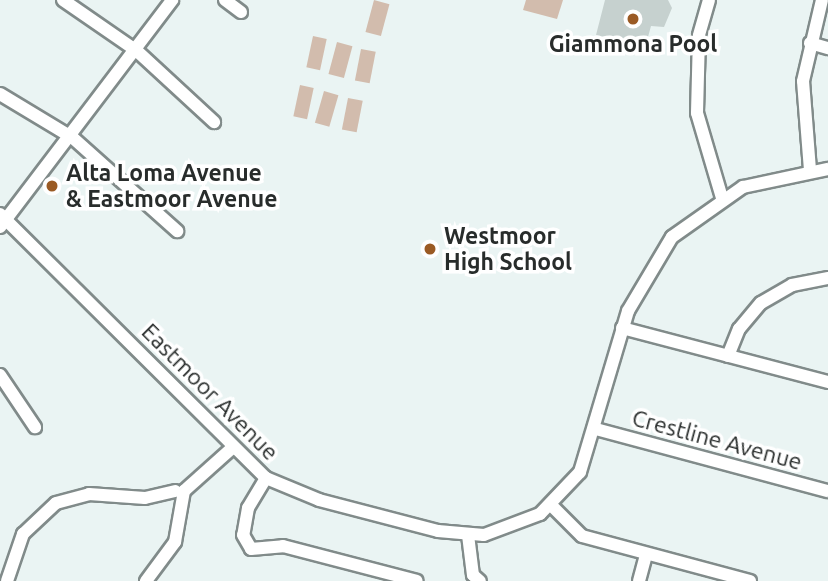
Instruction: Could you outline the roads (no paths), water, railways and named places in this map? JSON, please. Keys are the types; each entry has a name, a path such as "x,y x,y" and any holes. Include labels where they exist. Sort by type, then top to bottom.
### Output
{"street":[{"path":"63,0 137,51 214,122"},
{"path":"2,220 73,138 172,0"},
{"path":"225,0 241,12"},
{"path":"709,0 699,36 697,113 722,198"},
{"path":"810,170 803,81 822,0"},
{"path":"810,43 828,48"},
{"path":"0,94 73,138 177,230"},
{"path":"750,581 576,534 552,506 580,472 596,429 622,328 659,253 722,198 765,178 828,169"},
{"name":"Eastmoor Avenue","path":"2,220 231,449 267,478 319,500 468,535 514,527 552,506"},
{"path":"728,356 739,329 761,303 792,285 828,278"},
{"path":"622,328 828,382"},
{"path":"0,375 35,426"},
{"name":"Crestline Avenue","path":"596,429 828,491"},
{"path":"7,581 23,534 56,503 89,494 145,498 179,491 231,449"},
{"path":"267,478 248,508 243,535 251,549 283,546 417,581"},
{"path":"146,581 175,542 179,491"},
{"path":"468,535 473,575 480,581"},
{"path":"639,581 646,554"}],"place":[{"name":"Giammona Pool","path":"633,19"},
{"name":"Alta Loma Avenue & Eastmoor Avenue","path":"52,186"},
{"name":"Westmoor High School","path":"430,249"}]}
